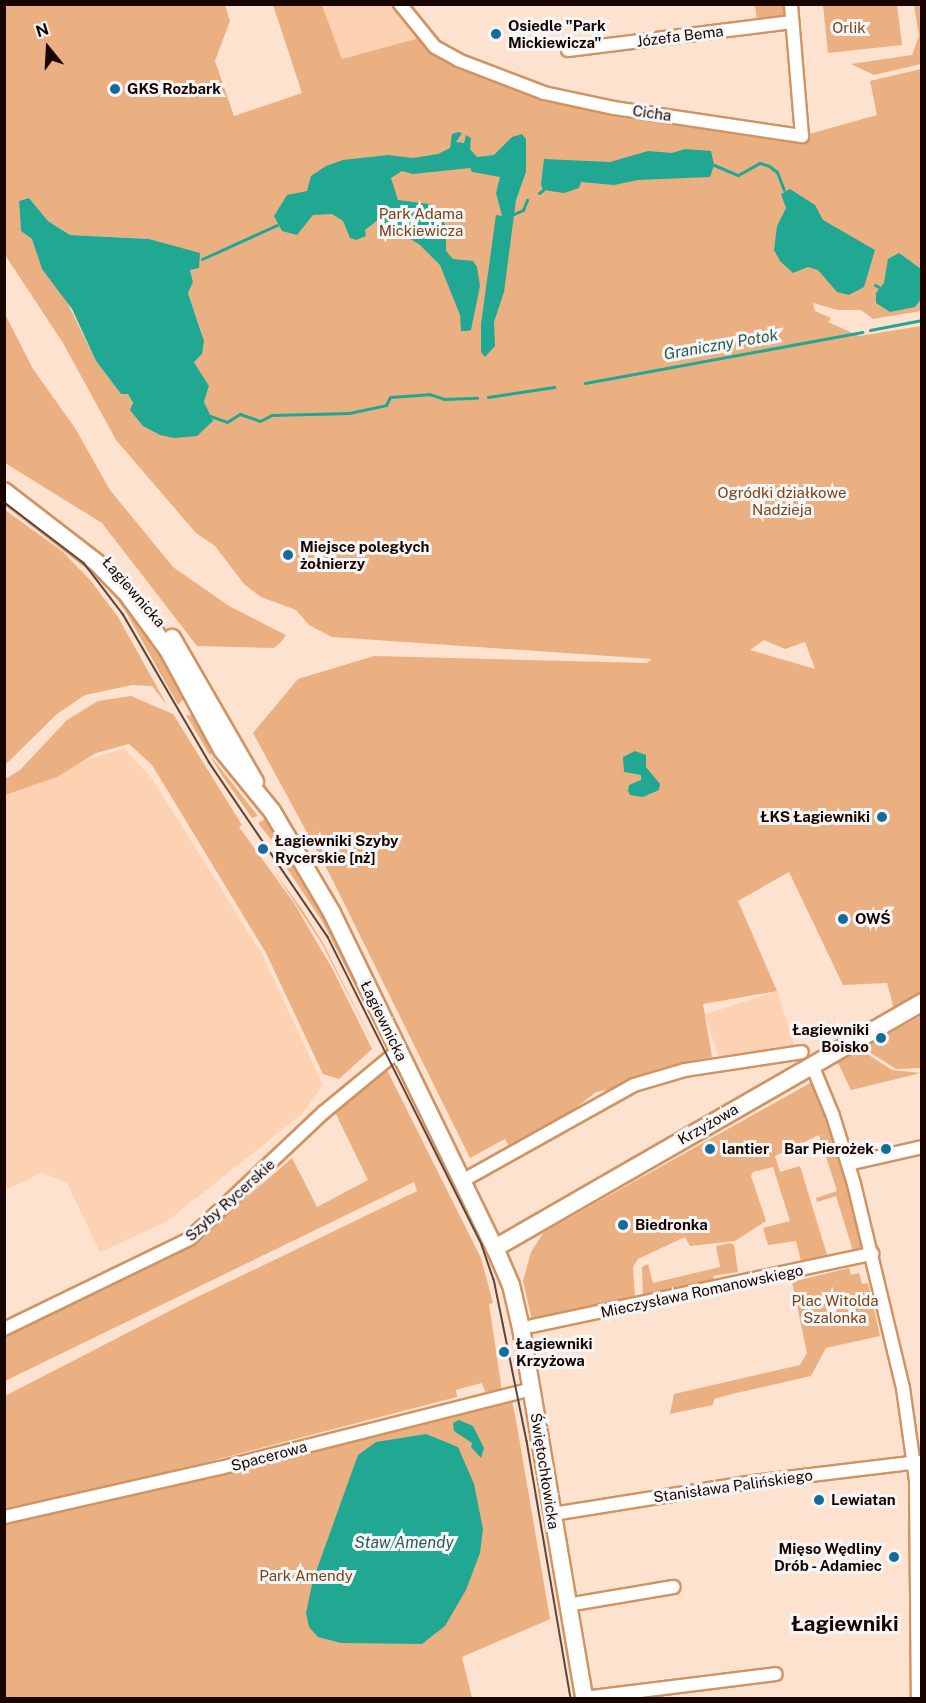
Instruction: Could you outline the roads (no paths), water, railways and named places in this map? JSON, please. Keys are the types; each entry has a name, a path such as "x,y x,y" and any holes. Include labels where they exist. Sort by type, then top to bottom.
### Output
{"main road":[{"name":"Łagiewnicka","path":"4,479 85,539 136,590 200,679 263,799 332,913 495,1248"},
{"name":"Łagiewnicka","path":"4,490 79,546 128,595 168,650 228,760 263,799"},
{"name":"Krzyżowa","path":"495,1248 807,1059 921,1002"},
{"name":"Świętochłowicka","path":"495,1248 517,1306 584,1698"}],"street":[{"name":"Cicha","path":"400,4 435,47 458,60 544,93 614,108 802,136 791,4"},
{"name":"Józefa Bema","path":"568,50 792,22"},
{"name":"Szyby Rycerskie","path":"4,1329 189,1239 324,1112 398,1052"},
{"path":"807,1059 848,1164 872,1254 918,1461 920,1588 918,1698"},
{"name":"Krzyżowa","path":"462,1180 634,1085 685,1070 807,1059"},
{"path":"848,1164 921,1147"},
{"name":"Mieczysława Romanowskiego","path":"532,1326 872,1254"},
{"name":"Spacerowa","path":"4,1517 147,1486 532,1389"},
{"name":"Stanisława Palińskiego","path":"553,1514 918,1461"},
{"path":"567,1605 673,1587"},
{"path":"584,1698 776,1674"}],"water":[{"path":"462,133 456,142 464,143 466,135 471,138 470,149 477,157 494,155 512,137 522,134 526,139 526,172 516,200 504,292 494,322 495,346 485,357 481,352 481,324 496,215 502,216 496,193 500,177 472,172 470,168 413,174 402,171 391,178 398,200 429,204 441,215 446,227 446,251 453,259 473,261 477,267 480,286 471,330 467,331 461,331 460,315 440,265 420,245 379,219 365,230 366,236 356,240 350,238 343,221 332,214 313,215 297,235 282,231 274,216 287,195 307,191 311,176 326,166 343,160 388,155 413,158 438,154 450,148 452,134"},
{"path":"685,149 711,151 714,165 710,177 638,180 614,185 581,182 579,188 564,193 543,190 541,184 544,159 610,162 648,151 672,153"},
{"path":"790,189 815,205 823,220 875,250 864,287 849,295 837,292 818,270 808,267 793,273 780,261 774,250 777,226 786,208 781,194"},
{"path":"29,198 48,221 70,235 149,239 200,253 199,268 190,270 193,282 188,293 204,341 202,354 194,362 209,386 204,402 213,421 197,436 174,438 160,435 143,426 130,410 133,403 128,394 121,394 96,361 72,309 42,269 32,239 21,231 19,201"},
{"path":"899,253 921,269 921,299 915,307 890,312 876,303 876,293 884,283 888,259"},
{"path":"635,751 646,755 646,767 660,784 659,790 643,797 630,795 628,791 629,785 641,780 641,775 624,772 623,757"},
{"path":"459,1420 473,1426 484,1448 481,1458 471,1447 472,1443 454,1431 453,1423"},
{"name":"Staw Amendy","path":"426,1434 458,1447 474,1484 483,1529 480,1553 466,1590 445,1626 422,1644 341,1643 318,1637 309,1627 306,1613 313,1580 358,1455 376,1442"}],"waterway":[{"path":"714,165 738,175 760,163 769,166 777,172 784,190"},
{"path":"539,193 543,190"},
{"path":"514,214 523,210 527,200"},
{"path":"202,259 277,225"},
{"path":"875,285 879,287"},
{"name":"Graniczny Potok","path":"870,330 922,320"},
{"name":"Graniczny Potok","path":"585,383 862,332"},
{"name":"Graniczny Potok","path":"488,397 554,387"},
{"name":"Graniczny Potok","path":"210,416 227,422 240,414 260,421 272,415 349,413 386,405 390,397 429,394 444,399 477,398"}],"tram line":[{"path":"4,502 84,563 123,614 209,762 328,937 482,1245 494,1279 527,1441 571,1698"}],"place":[{"name":"Osiedle \"Park Mickiewicza\"","path":"496,34"},
{"name":"GKS Rozbark","path":"115,89"},
{"name":"Miejsce poległych żołnierzy","path":"288,555"},
{"name":"ŁKS Łagiewniki","path":"882,817"},
{"name":"Łagiewniki Szyby Rycerskie [nż]","path":"263,849"},
{"name":"OWŚ","path":"843,919"},
{"name":"Łagiewniki Boisko","path":"881,1038"},
{"name":"lantier","path":"710,1149"},
{"name":"Bar Pierożek","path":"886,1149"},
{"name":"Biedronka","path":"623,1225"},
{"name":"Łagiewniki Krzyżowa","path":"504,1352"},
{"name":"Lewiatan","path":"819,1500"},
{"name":"Mięso Wędliny Drób - Adamiec","path":"894,1557"}],"district":[{"name":"Łagiewniki","path":"845,1624"}],"park label":[{"name":"Orlik","path":"849,28"},
{"name":"Park Adama Mickiewicza","path":"421,222"},
{"name":"Ogródki działkowe Nadzieja","path":"782,500"},
{"name":"Plac Witolda Szalonka","path":"835,1308"},
{"name":"Park Amendy","path":"306,1576"}]}
